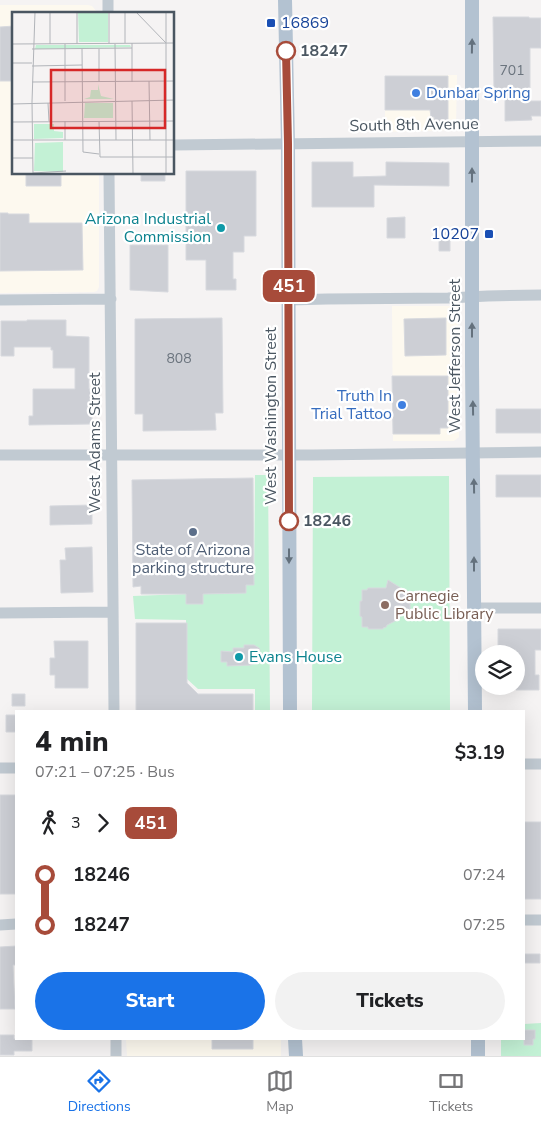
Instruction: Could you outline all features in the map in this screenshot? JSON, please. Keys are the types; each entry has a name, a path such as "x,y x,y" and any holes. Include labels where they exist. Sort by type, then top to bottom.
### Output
{"main road":[{"name":"West Washington Street","path":"285,0 288,144 290,710"},
{"name":"West Jefferson Street","path":"472,0 475,710"},
{"path":"295,1040 296,1056"},
{"path":"478,1040 478,1056"}],"street":[{"name":"South 8th Avenue","path":"175,145 541,141"},
{"name":"West Adams Street","path":"109,175 114,710"},
{"path":"289,300 448,298 541,294"},
{"path":"0,300 110,299"},
{"path":"0,455 289,455 541,452"},
{"path":"475,608 541,608"},
{"path":"0,613 113,612"},
{"path":"525,764 541,764"},
{"path":"0,768 15,768"},
{"path":"525,920 541,920"},
{"path":"0,924 15,924"},
{"path":"116,1040 116,1056"}],"shaded area":[{"path":"0,5 92,6 97,12 12,12 12,175 99,175 99,287 94,292 0,293"},
{"path":"457,75 455,129 385,132 385,76"},
{"path":"392,306 453,306 458,312 459,437 454,441 393,441"},
{"path":"126,1040 281,1040 281,1056 127,1056"}],"green space":[{"path":"255,475 268,475 270,710 255,710 255,689 198,689 187,679 186,620 135,619 133,596 246,593 246,585 254,584"},
{"path":"449,476 450,710 312,710 313,477"},
{"path":"541,1023 541,1056 501,1056 501,1040 525,1040 525,1024"}],"building":[{"path":"493,17 541,18 541,48 530,48 530,101 541,101 541,116 531,116 532,120 505,121 505,92 494,92"},
{"path":"12,26 12,81 0,81 0,27"},
{"name":"Dunbar Spring","path":"385,76 448,76 448,121 434,122 434,117 431,117 430,110 385,110"},
{"path":"312,162 353,162 353,177 386,176 386,162 449,163 449,186 374,185 374,207 312,207"},
{"name":"Arizona Industrial Commission","path":"186,171 256,171 256,236 244,236 244,252 233,252 233,279 236,279 236,290 206,290 206,260 186,260"},
{"path":"26,175 61,175 61,186 26,186"},
{"path":"141,175 165,175 165,181 141,181"},
{"path":"0,213 29,214 29,223 82,223 83,270 0,271"},
{"path":"405,217 405,238 387,238 387,218"},
{"path":"439,232 450,232 450,251 439,251"},
{"path":"130,245 168,245 168,292 130,290"},
{"path":"222,318 223,413 215,413 216,430 143,431 143,414 135,414 135,319"},
{"path":"446,318 446,355 405,356 404,319"},
{"path":"66,320 66,336 89,337 89,389 92,389 92,424 29,425 29,416 33,416 33,389 75,389 75,368 53,368 53,350 51,350 51,347 14,347 14,356 1,356 1,321"},
{"path":"392,376 448,376 448,428 440,428 440,434 393,434"},
{"path":"496,409 541,409 541,433 496,433"},
{"path":"496,475 541,475 541,497 496,497"},
{"name":"State of Arizona parking structure","path":"253,478 254,585 246,585 246,593 203,594 203,604 186,604 186,594 141,594 141,586 133,587 132,480"},
{"path":"92,505 92,524 50,525 50,506"},
{"path":"92,547 93,592 61,593 60,560 66,560 65,548"},
{"name":"Carnegie Public Library","path":"388,580 407,592 410,611 402,609 397,620 383,629 362,627 360,601 362,601 362,590 386,588"},
{"path":"136,623 187,623 187,683 198,694 253,694 253,710 136,710"},
{"path":"498,629 541,629 541,650 535,650 535,675 539,675 539,690 525,690 525,645 498,645"},
{"path":"54,641 88,641 88,688 55,688 55,675 50,675 50,658 55,658"},
{"name":"Evans House","path":"244,645 254,645 259,648 259,655 255,659 255,663 251,665 227,666 227,662 221,662 221,651 233,652 233,648 244,648"},
{"path":"12,694 25,694 25,706 12,706"},
{"path":"6,715 15,715 15,732 6,732"},
{"path":"0,795 15,795 15,894 0,894"},
{"path":"525,822 541,822 541,899 525,899"},
{"path":"15,946 15,965 13,965 15,1009 0,1009 0,947"},
{"path":"525,954 540,954 540,963 525,963"},
{"path":"525,1030 535,1030 533,1045 524,1045"},
{"path":"0,1035 14,1035 15,1040 32,1040 32,1051 14,1051 14,1055 0,1055"},
{"path":"212,1040 253,1040 253,1049 212,1049"}],"bus line":[{"name":"451","path":"286,51 289,521"}],"place":[{"name":"16869","path":"271,23"},
{"name":"18247","path":"286,51"},
{"name":"Dunbar Spring","path":"416,93"},
{"name":"Arizona Industrial Commission","path":"221,228"},
{"name":"10207","path":"489,234"},
{"name":"Truth In Trial Tattoo","path":"402,405"},
{"name":"18246","path":"289,521"},
{"name":"State of Arizona parking structure","path":"193,532"},
{"name":"Carnegie Public Library","path":"385,605"},
{"name":"Evans House","path":"239,657"}]}
